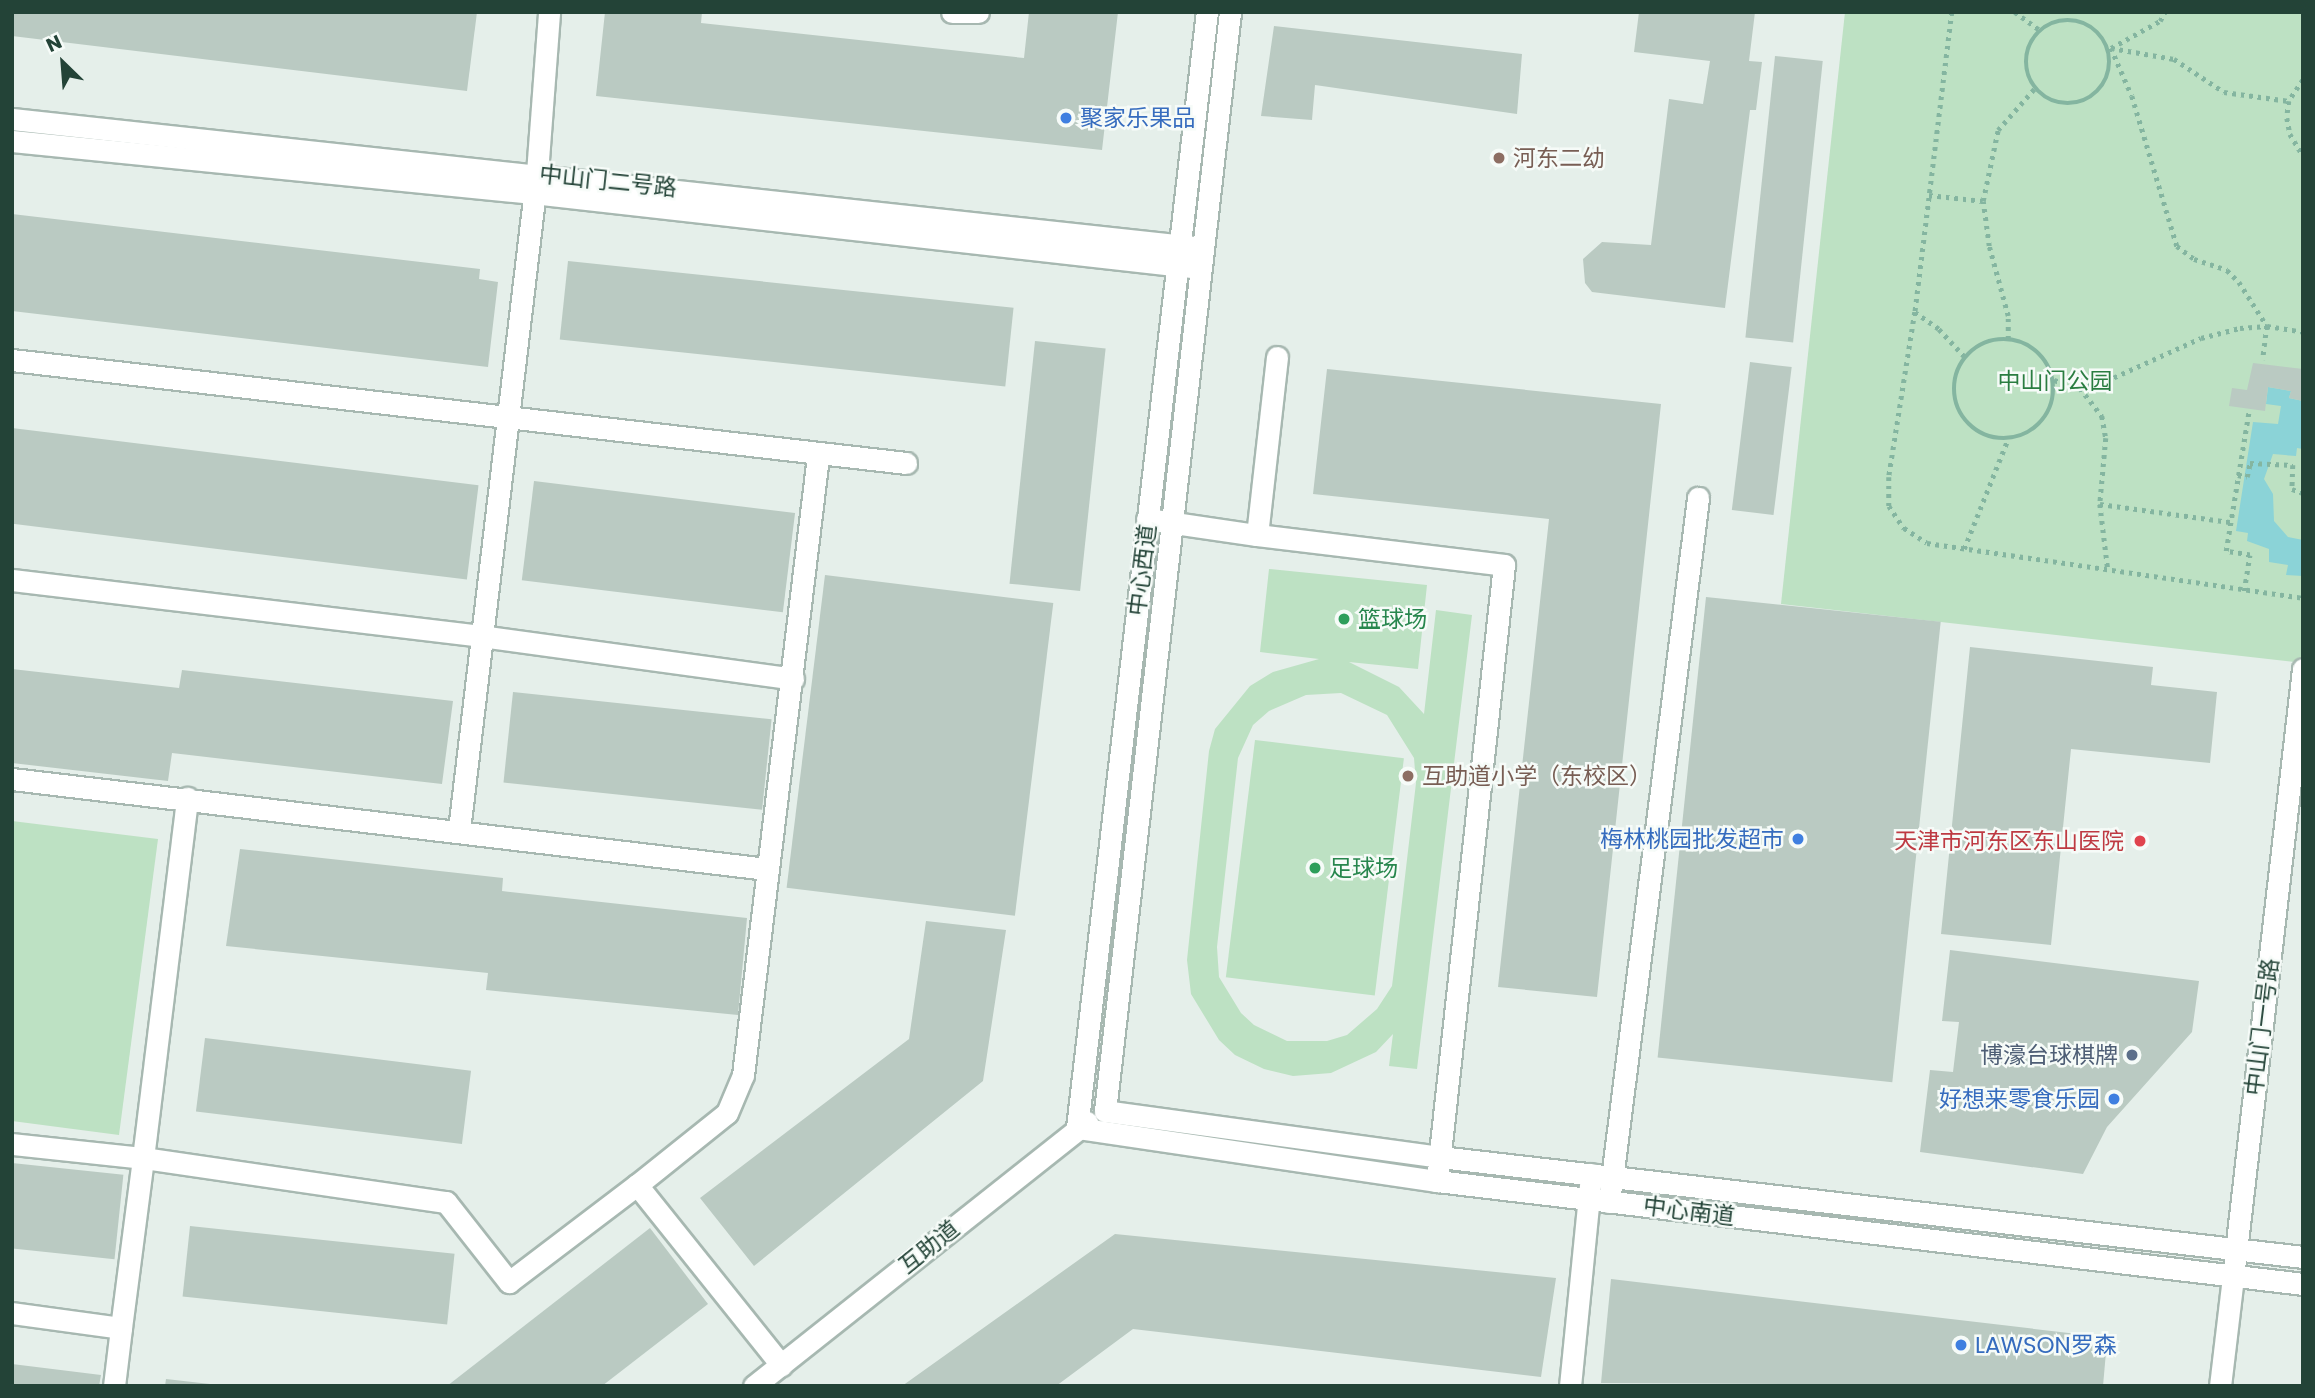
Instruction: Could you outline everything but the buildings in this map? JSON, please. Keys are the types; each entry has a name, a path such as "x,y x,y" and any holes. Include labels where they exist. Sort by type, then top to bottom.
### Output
{"street":[{"path":"459,830 535,183 549,12"},
{"path":"952,12 978,12"},
{"name":"中心西道","path":"1105,1111 1172,524 1207,12"},
{"name":"中心西道","path":"1077,1128 1147,519 1230,12"},
{"name":"中山门二号路","path":"12,118 535,183 1192,257"},
{"name":"中山门二号路","path":"12,141 535,183"},
{"path":"1257,535 1278,357"},
{"path":"12,360 817,456 906,463"},
{"path":"12,1144 143,1157 446,1202 509,1282 711,1128 736,1097 743,1075 793,679 817,456"},
{"path":"1609,1202 1698,498"},
{"path":"1147,519 1504,565 1437,1181"},
{"path":"12,580 481,636 793,679"},
{"name":"中山门一号路","path":"2220,1386 2303,668"},
{"path":"12,779 459,830 767,869"},
{"path":"114,1386 187,798"},
{"name":"中心南道","path":"1105,1111 1440,1157 2303,1257"},
{"name":"互助道","path":"754,1386 1077,1128 1105,1111"},
{"name":"中心南道","path":"1077,1128 1437,1181 2303,1284"},
{"path":"1570,1386 1591,1174"},
{"path":"637,1185 781,1365"},
{"path":"12,1313 121,1328"}],"path":[{"path":"1952,12 1915,312 1889,477 1889,506 1904,528 1927,544 2303,598"},
{"path":"2015,12 2040,30"},
{"path":"2110,48 2160,21 2165,12"},
{"path":"2110,48 2109,75 2092,97 2065,105 2052,101 2035,88 2026,69 2026,55 2040,30 2073,20 2094,28 2110,48 2132,96 2177,246 2194,259 2227,270 2267,326 2263,360"},
{"path":"2110,48 2174,60 2224,92 2289,101"},
{"path":"2303,80 2289,101 2290,134 2303,156"},
{"path":"2008,339 2008,316 1989,246 1983,201 1998,130 2035,88"},
{"path":"1929,195 1983,201"},
{"path":"1915,312 1939,329 1965,357"},
{"path":"2080,388 2138,369 2201,338 2267,326 2303,332"},
{"path":"2008,339 2038,352 2054,380 2049,412 2039,425 2008,439 1977,431 1956,405 1956,372 1965,357 1992,340 2008,339"},
{"path":"2054,380 2080,388 2102,416 2104,427 2100,504 2108,570"},
{"path":"2244,591 2250,555 2226,551 2249,410"},
{"path":"1964,549 2008,439"},
{"path":"2240,476 2247,477 2249,463 2276,467 2277,461 2293,465 2292,489 2303,493"},
{"path":"2100,504 2230,522"}],"green space":[{"name":"中山门公园","path":"1845,12 2303,12 2303,663 1781,604"},
{"path":"1269,569 1427,585 1418,669 1349,662 1399,687 1424,714 1436,610 1472,615 1417,1069 1389,1066 1393,1034 1376,1052 1331,1073 1293,1076 1264,1069 1235,1055 1219,1040 1191,994 1187,960 1209,751 1215,729 1250,686 1273,672 1319,659 1260,652","holes":["1341,693 1387,715 1414,758 1416,783 1392,986 1377,1009 1347,1035 1327,1041 1287,1041 1254,1025 1241,1013 1219,977 1217,947 1238,758 1253,725 1269,711 1306,695"]},
{"name":"足球场","path":"1255,740 1404,758 1375,995 1226,977"},
{"path":"12,821 158,839 119,1135 12,1121"}],"water":[{"path":"2268,387 2291,391 2289,398 2303,401 2303,449 2297,448 2296,456 2273,454 2264,479 2273,494 2274,521 2288,537 2303,540 2303,576 2286,575 2288,565 2269,562 2269,549 2247,541 2248,533 2236,531 2253,422 2278,424 2281,406 2266,404"}],"place":[{"name":"聚家乐果品","path":"1066,118"},
{"name":"河东二幼","path":"1499,158"},
{"name":"篮球场","path":"1344,619"},
{"name":"互助道小学（东校区）","path":"1408,776"},
{"name":"梅林桃园批发超市","path":"1798,839"},
{"name":"天津市河东区东山医院","path":"2140,841"},
{"name":"足球场","path":"1315,868"},
{"name":"博濠台球棋牌","path":"2132,1055"},
{"name":"好想来零食乐园","path":"2114,1099"},
{"name":"LAWSON罗森","path":"1961,1345"}]}
